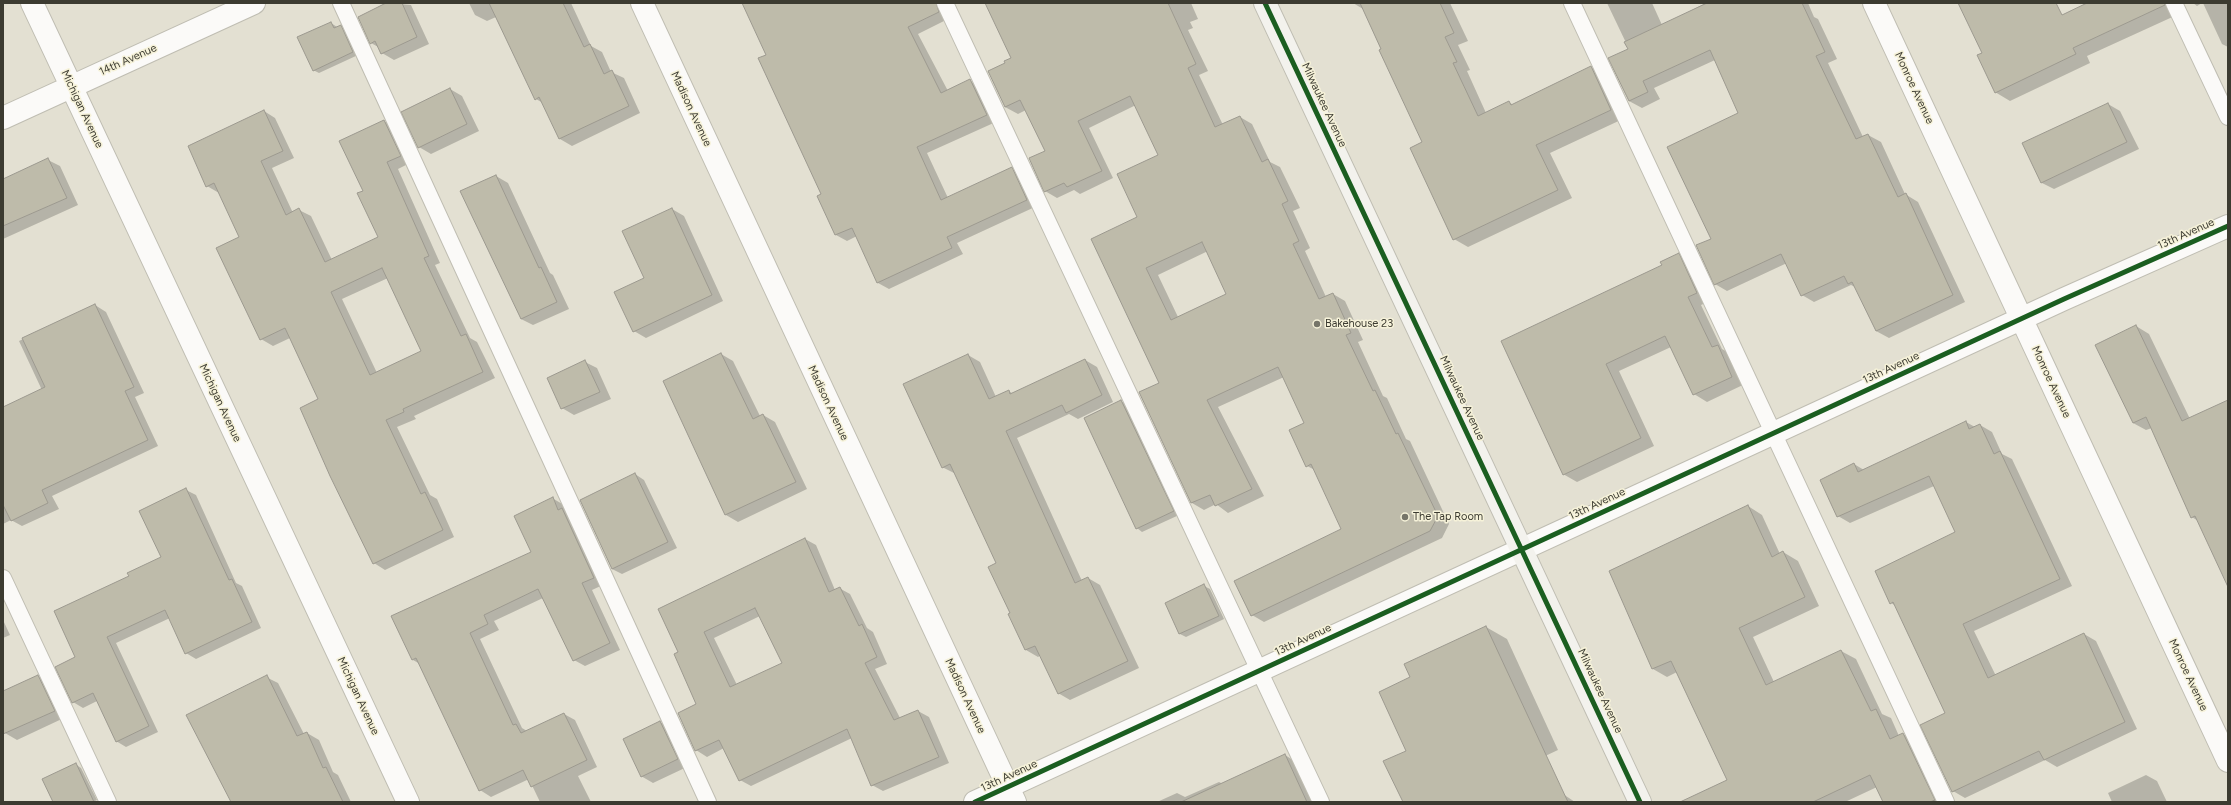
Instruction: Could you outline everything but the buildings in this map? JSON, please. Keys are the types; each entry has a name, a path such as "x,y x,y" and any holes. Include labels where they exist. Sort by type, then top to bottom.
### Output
{"street":[{"name":"Michigan Avenue","path":"32,3 408,802"},
{"name":"14th Avenue","path":"3,118 254,3"},
{"name":"Madison Avenue","path":"642,3 1011,794"},
{"name":"Milwaukee Avenue","path":"1265,3 1640,802"},
{"name":"Monroe Avenue","path":"1874,3 2228,761"},
{"name":"13th Avenue","path":"975,802 1011,794 1260,671 2021,318 2228,226"}],"lane":[{"path":"341,3 708,802"},
{"path":"945,3 1321,802"},
{"path":"1572,3 1946,802"},
{"path":"2174,3 2228,117"},
{"path":"3,578 108,802"}],"cycle path":[{"path":"1265,3 1640,802"},
{"path":"975,802 2064,299 2228,226"}],"place":[{"name":"Bakehouse 23","path":"1317,324"},
{"name":"The Tap Room","path":"1405,517"}]}
